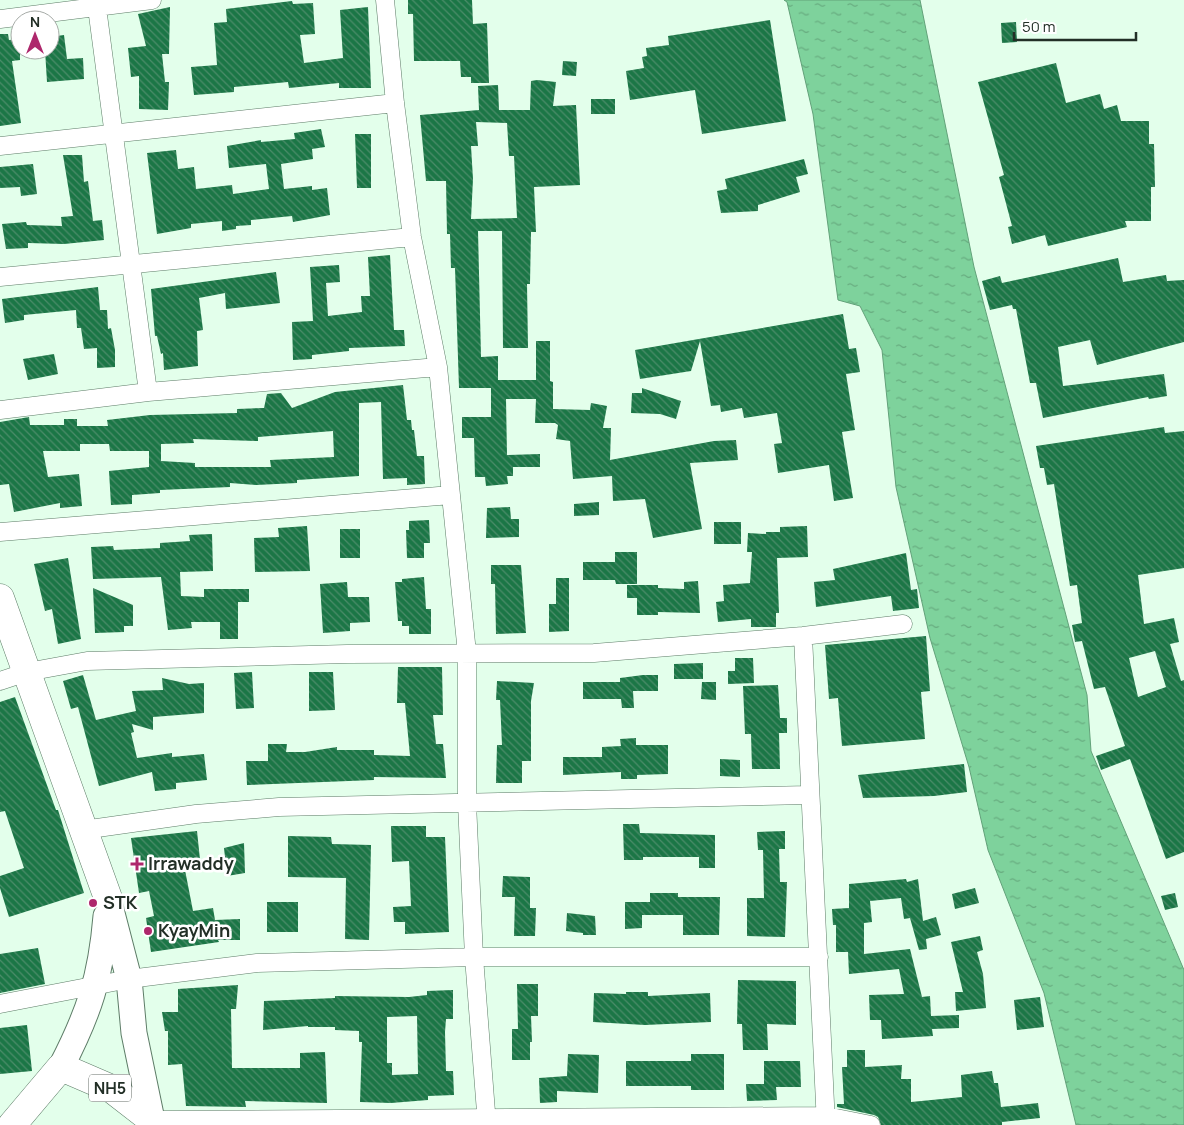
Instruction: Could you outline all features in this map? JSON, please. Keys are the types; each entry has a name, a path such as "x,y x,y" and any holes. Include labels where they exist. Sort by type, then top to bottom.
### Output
{"main road":[{"path":"0,598 108,898 128,979 134,1033 152,1122"},
{"path":"12,1125 61,1067 80,1030 96,986 104,944 108,898"},
{"name":"NH5","path":"61,1067 112,1089 152,1122"}],"street":[{"path":"0,20 96,4 152,0"},
{"path":"385,0 395,103 412,237 438,367 467,653 467,803 474,957 487,1121"},
{"path":"96,4 148,392"},
{"path":"0,146 395,103"},
{"path":"0,278 412,237"},
{"path":"0,410 148,392 438,367"},
{"path":"0,532 451,495"},
{"path":"0,681 27,672 86,661 347,654 594,653 803,636 903,624"},
{"path":"803,636 809,795 819,956 826,1121"},
{"path":"83,830 196,814 279,807 809,795"},
{"path":"0,1004 128,979 257,963 474,957 819,956"},
{"path":"152,1122 826,1121 871,1125"}],"water":[{"path":"784,0 920,0 974,267 1087,695 1091,751 1184,970 1184,1125 1076,1125 1044,993 988,850 969,767 930,638 896,487 882,350 860,306 838,300 813,114 787,2"}],"building":[{"path":"408,0 472,0 473,24 487,23 489,83 471,83 471,77 461,77 460,61 414,61 413,14 408,14"},
{"path":"292,1 293,4 313,3 315,34 300,35 304,63 343,58 340,10 368,7 371,88 339,88 339,83 289,88 288,82 234,87 234,92 194,95 191,67 217,65 214,23 227,22 226,9"},
{"path":"170,7 169,54 162,54 165,82 169,82 168,110 139,109 139,76 131,77 128,48 146,46 138,14"},
{"path":"770,20 786,121 702,134 695,90 630,100 626,71 644,68 642,57 647,56 646,48 669,45 668,36"},
{"path":"1016,22 1017,42 1002,43 1001,23"},
{"path":"0,34 8,34 10,40 10,60 20,60 12,61 21,123 0,126"},
{"path":"64,35 67,59 83,58 84,79 47,82 46,60 60,60 60,36"},
{"path":"563,61 577,62 576,76 562,75"},
{"path":"1056,63 1066,103 1100,94 1104,109 1117,105 1121,121 1149,121 1149,144 1154,144 1155,187 1151,187 1151,221 1125,221 1127,227 1048,246 1045,235 1012,244 1008,227 1012,226 999,177 1004,175 978,82"},
{"path":"531,81 556,82 553,106 576,105 580,185 534,187 536,232 531,232 530,284 527,284 528,348 503,348 502,231 478,231 481,357 498,356 498,380 536,380 536,341 550,341 550,381 553,382 553,409 590,410 591,403 607,406 603,428 611,428 610,460 714,441 736,440 738,460 690,463 702,529 653,538 645,499 613,501 612,476 573,479 570,441 556,439 558,425 555,423 535,423 536,399 506,399 507,455 540,454 540,467 513,467 513,476 507,476 508,484 486,486 485,477 475,477 474,438 462,438 462,417 491,417 491,388 459,388 455,268 451,268 450,234 447,234 446,181 426,181 420,115 479,110 478,86 498,85 499,110 530,110","holes":["476,122 507,123 509,156 514,156 517,218 471,219 473,179 471,146 478,146"]},
{"path":"591,99 615,99 615,114 591,114"},
{"path":"321,129 325,147 312,149 313,159 281,164 284,189 312,186 312,190 327,188 330,215 293,222 292,216 251,220 251,225 236,226 236,229 222,231 222,221 191,224 191,228 157,234 147,153 176,150 178,169 194,167 196,189 232,185 233,194 269,189 266,164 229,168 227,146 261,140 261,142 295,139 294,133"},
{"path":"355,134 371,134 371,188 357,188"},
{"path":"63,155 82,155 84,182 88,181 93,221 102,220 104,240 64,244 28,243 28,248 6,249 2,224 26,222 27,225 62,226 61,217 73,216"},
{"path":"804,159 808,174 796,177 800,192 758,205 758,211 721,213 717,191 727,189 725,179"},
{"path":"33,164 37,194 21,196 20,187 0,188 0,167"},
{"path":"390,255 394,330 404,330 405,346 349,348 349,351 312,355 312,359 293,360 292,322 313,321 310,267 339,265 340,282 326,283 328,316 362,312 361,296 370,296 368,257"},
{"path":"1118,258 1123,282 1166,275 1167,281 1184,280 1184,342 1097,365 1090,340 1058,347 1063,386 1164,374 1167,396 1149,399 1148,397 1043,418 1036,383 1030,383 1016,309 1013,309 1012,305 990,310 982,281 1000,276 1002,283"},
{"path":"276,272 280,303 226,309 225,293 199,298 203,330 197,331 198,366 164,370 163,353 161,354 157,336 155,336 151,289"},
{"path":"98,287 100,310 107,310 108,329 111,328 115,350 115,367 97,368 97,348 84,349 81,328 77,328 76,310 24,315 24,320 5,323 2,299"},
{"path":"843,314 849,349 856,348 860,372 846,374 855,430 842,432 853,498 834,501 829,465 778,473 774,444 782,443 777,413 744,418 742,408 721,412 720,405 711,406 700,341 691,371 640,379 635,350"},
{"path":"54,354 58,374 28,380 23,359"},
{"path":"403,385 407,420 411,420 412,430 414,430 417,456 424,456 425,484 407,485 407,478 383,479 381,402 359,403 359,476 297,480 297,483 256,485 230,483 230,487 160,490 160,493 132,495 132,504 111,505 109,471 149,467 149,451 110,451 109,444 80,444 80,451 43,451 48,477 79,474 82,506 60,508 60,503 14,512 9,484 0,485 0,422 29,417 30,425 64,425 64,419 77,419 77,426 108,426 107,420 150,415 237,413 237,409 264,408 267,394 281,393 292,408 335,392","holes":["333,431 334,457 270,460 271,467 195,467 195,463 161,461 161,444 194,443 193,439 258,441 258,437"]},
{"path":"642,388 681,401 676,419 660,414 631,413 632,393 642,393"},
{"path":"1164,427 1165,433 1184,431 1184,568 1138,575 1144,624 1174,618 1179,642 1170,644 1181,681 1184,680 1184,852 1166,859 1130,759 1101,770 1096,756 1125,746 1105,687 1094,689 1082,641 1075,642 1072,625 1082,623 1077,585 1070,586 1054,484 1047,485 1044,468 1040,468 1036,446","holes":["1155,651 1166,687 1138,697 1129,658"]},
{"path":"599,502 599,515 574,516 574,504"},
{"path":"510,507 511,519 519,519 519,537 486,538 487,508"},
{"path":"429,520 430,543 424,543 424,558 407,558 406,530 409,530 409,521"},
{"path":"714,522 741,522 741,544 714,544"},
{"path":"307,526 310,571 255,572 254,538 279,537 278,528"},
{"path":"807,526 808,557 777,558 779,613 776,613 776,627 751,627 751,619 718,622 716,602 724,601 723,585 750,583 752,552 747,552 748,533 766,534 766,532 780,532 780,527"},
{"path":"340,529 360,529 360,558 340,558"},
{"path":"212,534 213,571 180,572 181,596 204,597 204,589 249,589 249,602 238,602 238,639 220,639 220,622 191,622 192,628 168,630 161,577 93,579 91,547 113,546 114,550 160,548 160,543 190,541 189,535"},
{"path":"615,552 637,552 637,584 616,584 615,580 583,580 583,562 615,562"},
{"path":"906,553 911,590 917,589 919,608 893,611 891,596 816,607 814,582 835,580 833,569"},
{"path":"68,558 81,639 58,644 52,609 45,611 34,564"},
{"path":"491,565 521,565 526,633 496,634 495,584 491,584"},
{"path":"424,577 426,609 431,609 431,634 409,634 409,626 402,626 402,621 398,621 395,582 402,582 402,579"},
{"path":"556,578 569,578 569,631 549,632 549,604 556,604"},
{"path":"698,581 700,613 658,612 658,615 637,615 637,598 627,598 627,585 658,585 658,588 684,589 684,582"},
{"path":"347,582 348,597 369,597 370,622 350,623 350,631 323,633 320,584"},
{"path":"93,588 133,605 133,626 124,626 124,632 95,633"},
{"path":"926,636 930,691 921,692 925,739 842,746 838,698 829,699 825,645"},
{"path":"735,658 753,658 754,683 728,684 728,671 735,671"},
{"path":"703,663 703,679 674,679 674,664"},
{"path":"398,667 442,667 443,715 433,715 436,744 443,744 446,778 374,777 374,780 247,785 246,761 268,761 268,744 287,744 286,752 305,752 337,747 337,750 374,750 374,755 410,756 405,703 397,703"},
{"path":"252,672 254,708 236,709 234,673"},
{"path":"309,672 333,672 335,710 309,711"},
{"path":"83,675 96,720 136,711 132,691 163,690 162,678 189,684 204,683 204,713 153,717 153,730 132,724 134,732 131,733 137,758 172,753 172,757 204,754 207,780 176,783 176,789 155,791 152,772 99,786 78,707 71,709 63,681"},
{"path":"658,675 658,691 633,691 634,708 622,708 621,699 583,699 583,682 620,682 620,678"},
{"path":"497,681 534,683 531,701 531,761 522,761 522,783 496,783 497,745 502,745 500,700 496,700"},
{"path":"702,682 716,682 716,700 701,699"},
{"path":"778,685 780,718 787,718 787,733 779,733 780,769 752,769 751,734 745,734 743,686"},
{"path":"15,697 56,810 58,810 84,893 9,917 0,888 0,876 24,868 5,811 0,812 0,702"},
{"path":"636,738 636,745 668,745 668,774 637,775 637,779 621,779 621,772 563,775 563,757 602,757 602,747 621,746 620,739"},
{"path":"720,759 740,760 740,777 720,776"},
{"path":"964,764 967,792 934,796 863,798 858,775"},
{"path":"623,824 639,824 640,833 715,835 715,868 699,868 699,857 643,857 643,860 624,860"},
{"path":"391,826 426,826 426,837 445,837 449,932 405,934 405,922 394,922 393,907 411,906 409,861 392,862"},
{"path":"197,831 201,869 185,870 193,911 213,908 215,920 240,919 240,940 218,940 219,942 151,952 146,918 154,916 149,891 139,893 131,838"},
{"path":"785,831 785,849 779,849 780,882 787,882 785,937 747,936 747,898 764,898 763,850 758,850 757,832"},
{"path":"288,836 331,837 332,844 371,845 369,940 345,939 346,878 288,877"},
{"path":"244,843 245,873 227,876 224,848"},
{"path":"503,876 530,877 530,908 536,908 535,936 514,936 515,897 502,897"},
{"path":"906,879 907,882 918,879 923,921 936,917 941,935 926,939 927,949 919,950 910,918 904,919 901,898 870,901 872,922 864,923 864,954 910,949 922,997 930,996 931,1016 959,1015 959,1028 932,1029 933,1036 882,1039 881,1020 870,1020 869,995 904,994 899,969 849,974 848,952 836,952 836,925 833,925 832,909 849,908 849,884"},
{"path":"975,888 979,903 955,909 952,894"},
{"path":"650,893 678,893 678,897 720,897 719,935 683,935 683,915 642,915 642,928 625,929 625,902 650,902"},
{"path":"1175,893 1178,907 1165,910 1161,896"},
{"path":"267,902 298,902 298,932 267,932"},
{"path":"567,913 595,916 596,935 583,935 583,933 566,931"},
{"path":"980,936 983,950 977,952 983,974 986,1008 956,1011 955,992 963,992 951,942"},
{"path":"38,948 45,984 0,993 0,954"},
{"path":"738,980 796,981 796,1025 767,1024 768,1050 743,1050 742,1024 737,1024"},
{"path":"517,984 538,984 538,1016 531,1016 532,1042 530,1042 530,1060 512,1060 512,1029 518,1029"},
{"path":"238,985 236,1009 231,1009 232,1068 300,1068 300,1053 325,1052 327,1103 245,1101 246,1107 186,1106 182,1064 168,1065 168,1031 165,1031 162,1012 178,1012 178,989"},
{"path":"453,990 453,1019 446,1019 445,1032 446,1071 453,1071 454,1095 428,1096 428,1100 391,1103 360,1102 362,1042 359,1042 359,1031 335,1030 335,1027 308,1026 263,1030 264,1001 335,998 335,996 409,997 427,995 427,991","holes":["417,1016 418,1074 392,1075 392,1063 387,1063 387,1017"]},
{"path":"626,992 648,992 648,996 710,993 711,1022 645,1025 593,1022 594,993 626,994"},
{"path":"1040,997 1044,1027 1017,1030 1014,1000"},
{"path":"27,1025 32,1071 0,1074 0,1028"},
{"path":"847,1050 865,1050 865,1067 902,1065 901,1079 911,1079 911,1102 962,1097 961,1075 992,1071 994,1083 998,1083 1001,1107 1038,1103 1040,1118 1002,1122 1002,1125 881,1125 878,1117 874,1115 837,1107 837,1104 844,1104 842,1067 847,1067"},
{"path":"568,1054 599,1055 598,1093 557,1091 557,1102 540,1103 539,1078 567,1076"},
{"path":"691,1054 724,1054 724,1090 691,1090 691,1086 626,1086 626,1061 691,1061"},
{"path":"764,1061 800,1061 801,1087 776,1087 777,1100 747,1101 746,1084 764,1084"}],"place":[{"name":"Irrawaddy","path":"137,864"},
{"name":"STK","path":"93,903"},
{"name":"KyayMin","path":"148,931"}]}
